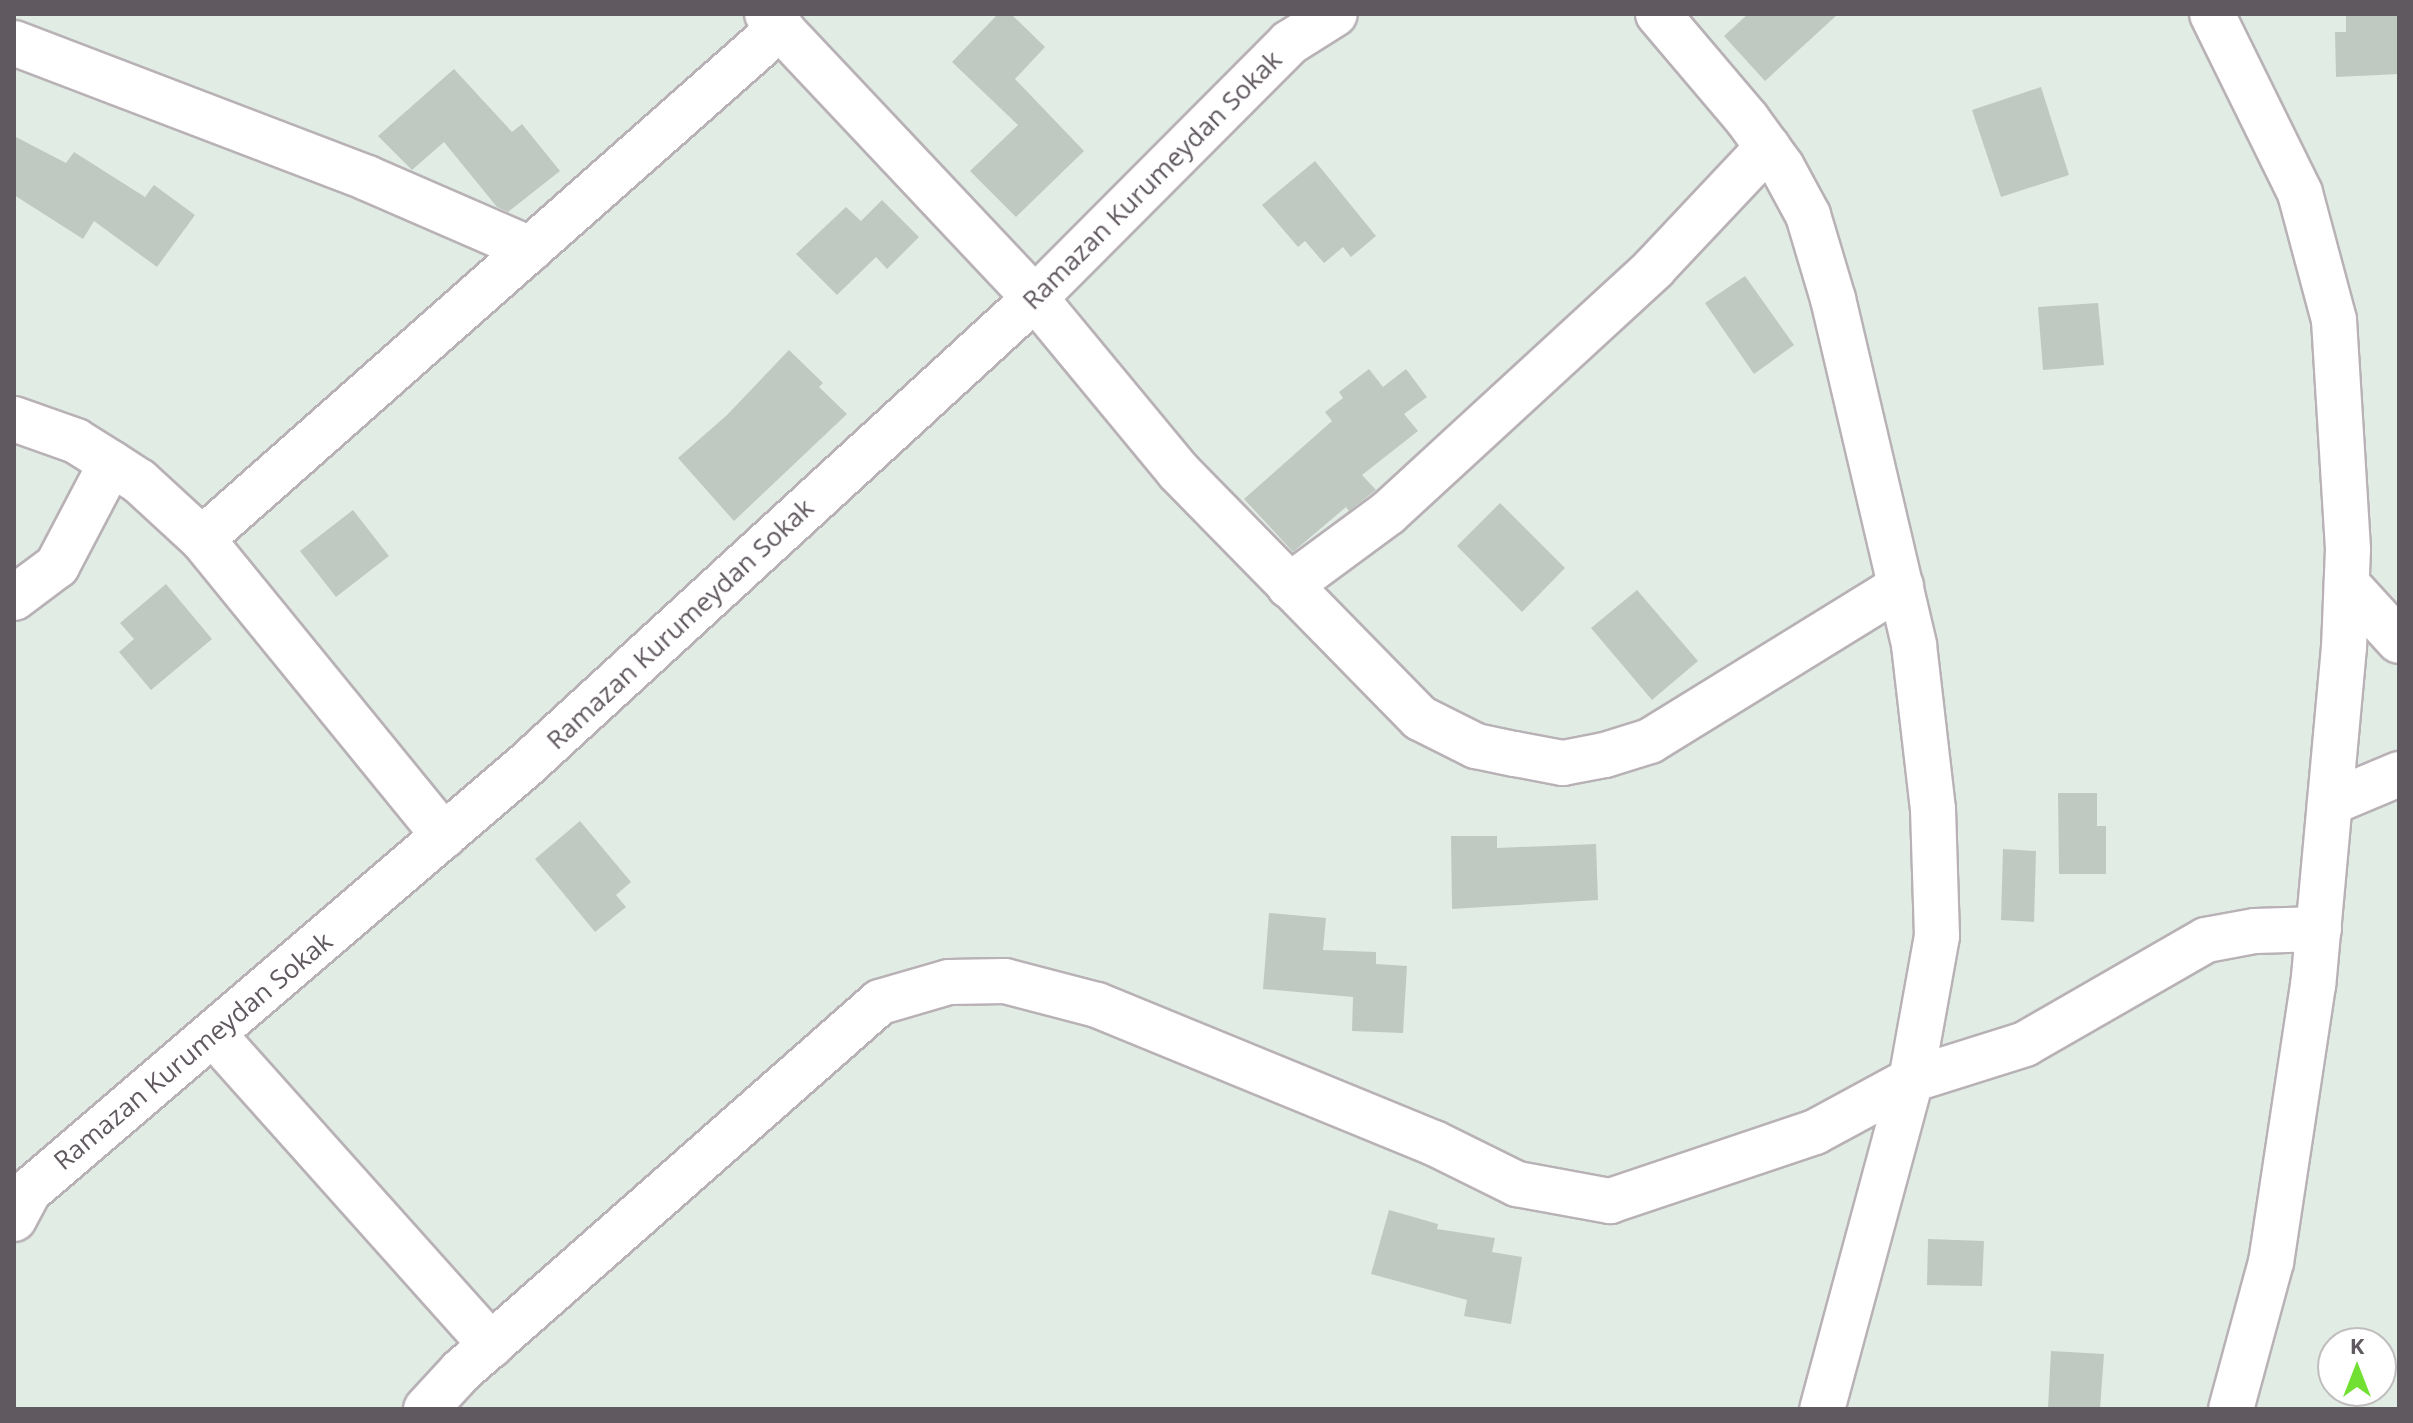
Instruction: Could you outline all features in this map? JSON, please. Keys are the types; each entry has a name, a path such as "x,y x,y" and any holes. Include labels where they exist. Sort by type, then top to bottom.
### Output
{"street":[{"name":"Ramazan Kurumeydan Sokak","path":"14,1219 29,1191 444,836 1035,298 1289,43 1335,14"},
{"path":"1658,14 1768,147 1808,215 1833,299 1914,645 1933,809 1937,936 1911,1080 1822,1409"},
{"path":"2212,14 2300,193 2334,320 2348,549 2319,929 2271,1262 2231,1409"},
{"path":"202,539 530,249 774,21 1035,298 1178,471 1420,718 1476,746 1563,763 1605,755 1650,741 1901,586"},
{"path":"14,43 367,178 530,249"},
{"path":"1289,586 1388,513 1654,268 1768,147"},
{"path":"14,419 76,441 111,463 139,481 202,539 444,836"},
{"path":"14,598 57,566 111,463"},
{"path":"2347,584 2399,641"},
{"path":"2330,803 2399,774"},
{"path":"426,1409 491,1345 880,1002 949,982 1005,981 1097,1005 1434,1143 1517,1184 1610,1201 1815,1132 1911,1080 2025,1044 2206,940 2255,931 2319,929"},
{"path":"214,1035 491,1345"}],"building":[{"path":"998,14 1011,14 1045,47 1015,79 1084,151 1016,217 970,171 1018,125 952,62"},
{"path":"1748,14 1838,14 1765,81 1724,36"},
{"path":"2346,14 2399,14 2399,74 2336,77 2335,32 2346,32"},
{"path":"454,69 512,132 522,124 560,171 508,212 497,207 444,142 412,170 378,136"},
{"path":"2041,87 2069,175 2001,197 1972,110"},
{"path":"14,136 66,163 74,152 145,197 154,185 195,215 157,267 94,221 83,239 14,195"},
{"path":"1315,161 1376,236 1351,257 1343,247 1324,263 1305,241 1298,247 1262,205"},
{"path":"882,200 919,237 887,269 876,257 837,295 796,254 846,207 861,221"},
{"path":"1745,276 1794,345 1754,374 1705,303"},
{"path":"2098,303 2104,365 2043,370 2038,307"},
{"path":"789,350 823,383 819,387 847,414 734,521 678,458 727,415"},
{"path":"1369,369 1383,387 1406,369 1427,397 1404,414 1418,431 1362,475 1376,490 1349,511 1346,507 1293,552 1244,499 1332,421 1325,412 1343,398 1339,392"},
{"path":"1500,503 1565,568 1522,612 1457,546"},
{"path":"353,510 389,556 336,597 300,551"},
{"path":"166,584 212,639 151,690 119,652 134,639 120,623"},
{"path":"1637,590 1698,661 1652,700 1591,628"},
{"path":"2058,793 2097,793 2097,826 2106,826 2106,874 2059,874"},
{"path":"580,821 631,882 616,895 626,907 595,932 535,859"},
{"path":"1451,836 1497,836 1497,848 1596,844 1598,900 1452,909"},
{"path":"2003,849 2036,851 2034,922 2001,920"},
{"path":"1269,913 1326,918 1323,950 1376,952 1376,964 1407,966 1403,1033 1352,1031 1353,997 1263,989"},
{"path":"1389,1210 1438,1224 1437,1229 1495,1238 1492,1252 1522,1257 1511,1324 1464,1316 1467,1300 1371,1274"},
{"path":"1928,1239 1984,1241 1982,1286 1927,1285"},
{"path":"2051,1351 2104,1354 2100,1409 2048,1409"}]}
